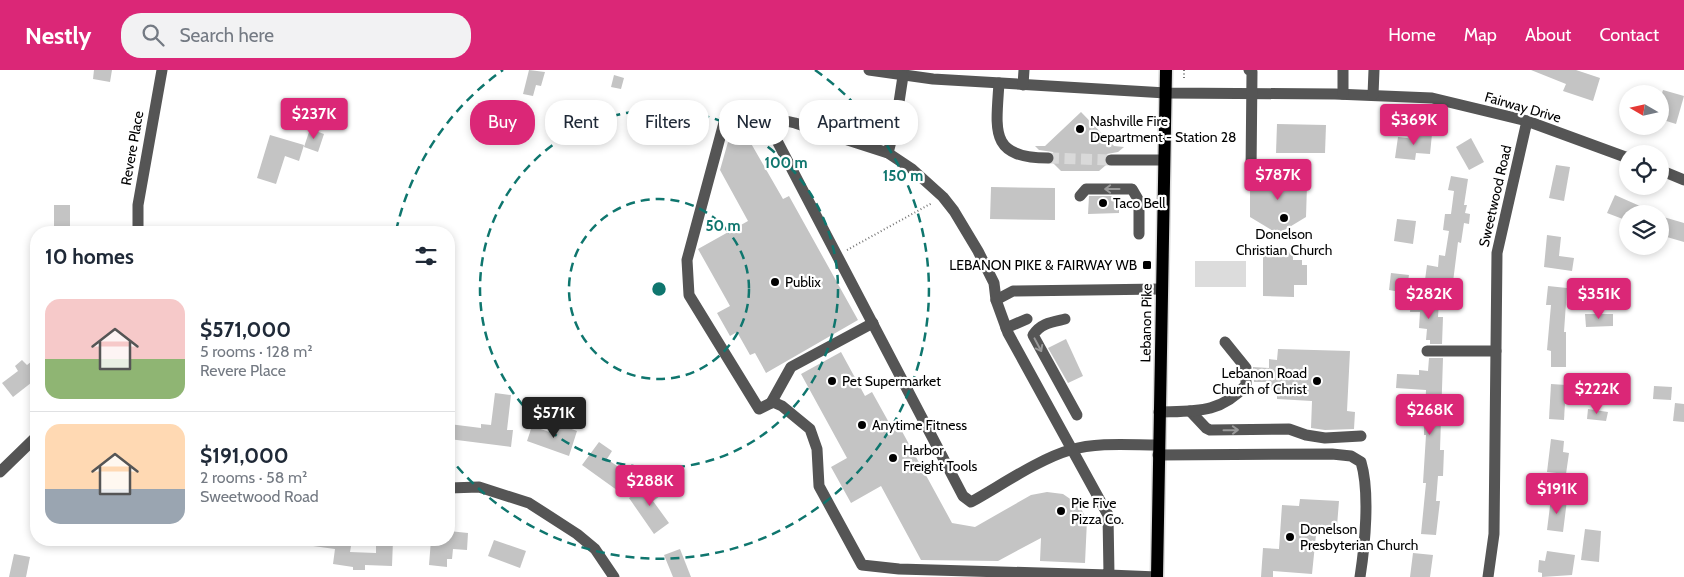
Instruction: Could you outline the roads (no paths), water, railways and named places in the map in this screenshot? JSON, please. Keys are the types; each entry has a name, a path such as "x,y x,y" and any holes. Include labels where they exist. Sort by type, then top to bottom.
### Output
{"main road":[{"name":"Lebanon Pike","path":"1157,577 1166,70"}],"street":[{"name":"Revere Place","path":"138,226 138,205 162,70"},
{"name":"Fairway Drive","path":"869,70 903,76 976,76 999,83 1166,93 1343,94 1432,98 1527,121 1619,155"},
{"path":"1023,85 1024,70"},
{"path":"1249,70 1252,72 1251,172"},
{"path":"1343,70 1343,94"},
{"path":"1373,96 1374,70"},
{"path":"888,153 896,122 903,76"},
{"path":"999,83 997,130 1002,144 1022,158 1048,158"},
{"name":"Sweetwood Road","path":"1488,577 1494,534 1497,253 1527,121"},
{"path":"789,122 888,153 912,169 943,196 954,211 978,251 994,283 996,300 1006,328 1108,515 1108,575"},
{"path":"719,138 687,260 689,294 759,408 771,403 791,368 873,323"},
{"path":"779,145 963,496 971,502 1053,457 1071,450 1109,444 1158,450 1352,456 1361,462 1364,472 1365,534 1360,577"},
{"path":"1110,160 1164,160"},
{"path":"1669,174 1684,180"},
{"path":"1080,196 1086,189 1132,189 1139,200 1139,234"},
{"path":"996,300 1012,291 1162,289"},
{"path":"1006,328 1026,318"},
{"path":"1065,319 1045,324 1038,328 1033,335 1076,415"},
{"path":"1159,412 1213,409 1234,398 1246,385 1246,368 1225,342"},
{"path":"1427,351 1496,351"},
{"path":"771,403 782,406 810,429 817,449 819,486 862,566 1157,577"},
{"path":"1190,411 1210,430 1288,429 1306,435 1343,438 1361,436"},
{"path":"0,472 30,443"},
{"path":"455,488 479,487 529,503 577,534 595,549 614,577"}],"tunnel":[{"path":"1048,158 1111,160"}],"place":[{"name":"Nashville Fire Department - Station 28","path":"1080,129"},
{"name":"Taco Bell","path":"1103,203"},
{"name":"Donelson Christian Church","path":"1284,218"},
{"name":"LEBANON PIKE & FAIRWAY WB","path":"1147,265"},
{"name":"Publix","path":"775,282"},
{"name":"Pet Supermarket","path":"832,381"},
{"name":"Lebanon Road Church of Christ","path":"1317,381"},
{"name":"Anytime Fitness","path":"862,425"},
{"name":"Harbor Freight Tools","path":"893,458"},
{"name":"Pie Five Pizza Co.","path":"1061,511"},
{"name":"Donelson Presbyterian Church","path":"1290,537"}]}
